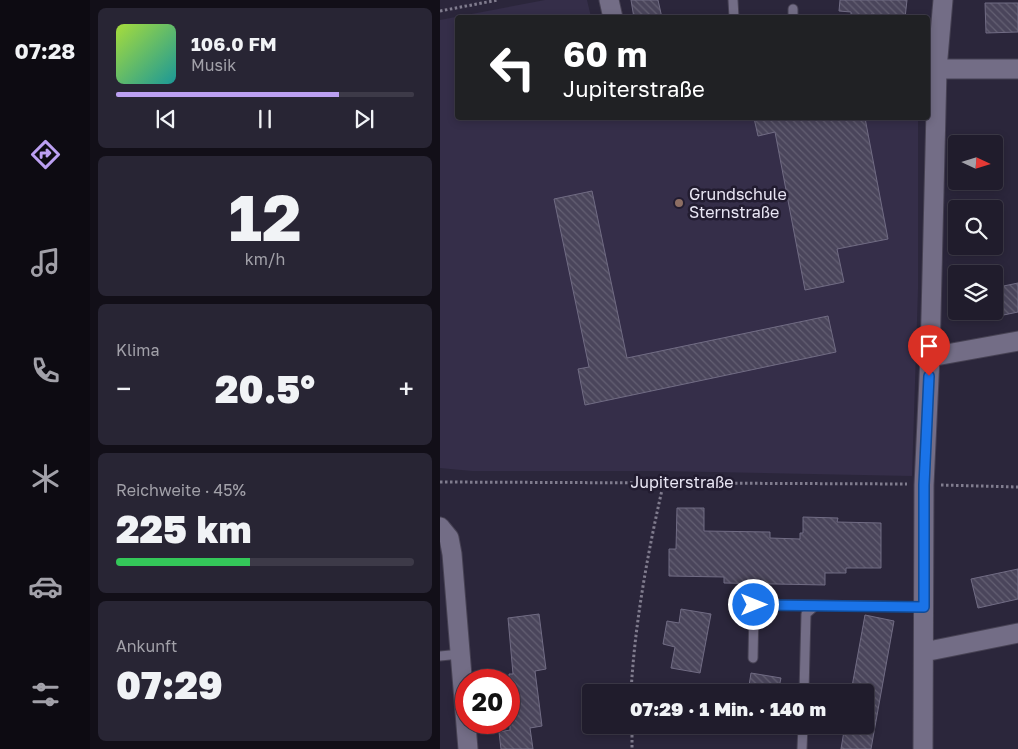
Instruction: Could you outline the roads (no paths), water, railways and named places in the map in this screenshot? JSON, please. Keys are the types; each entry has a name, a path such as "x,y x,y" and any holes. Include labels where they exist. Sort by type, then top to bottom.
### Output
{"street":[{"path":"609,0 612,15"},
{"path":"923,749 924,485 930,357 932,69 943,0"},
{"path":"932,69 1018,69"},
{"path":"930,357 1018,341"},
{"path":"440,527 449,538 452,554 468,749"},
{"path":"924,652 1018,633"}],"lane":[{"path":"733,0 734,15"},
{"path":"753,658 754,605 924,607"},
{"path":"804,684 806,614 816,606"},
{"path":"440,656 460,654"},
{"path":"802,749 803,734"}],"place":[{"name":"Grundschule Sternstraße","path":"679,203"}]}
